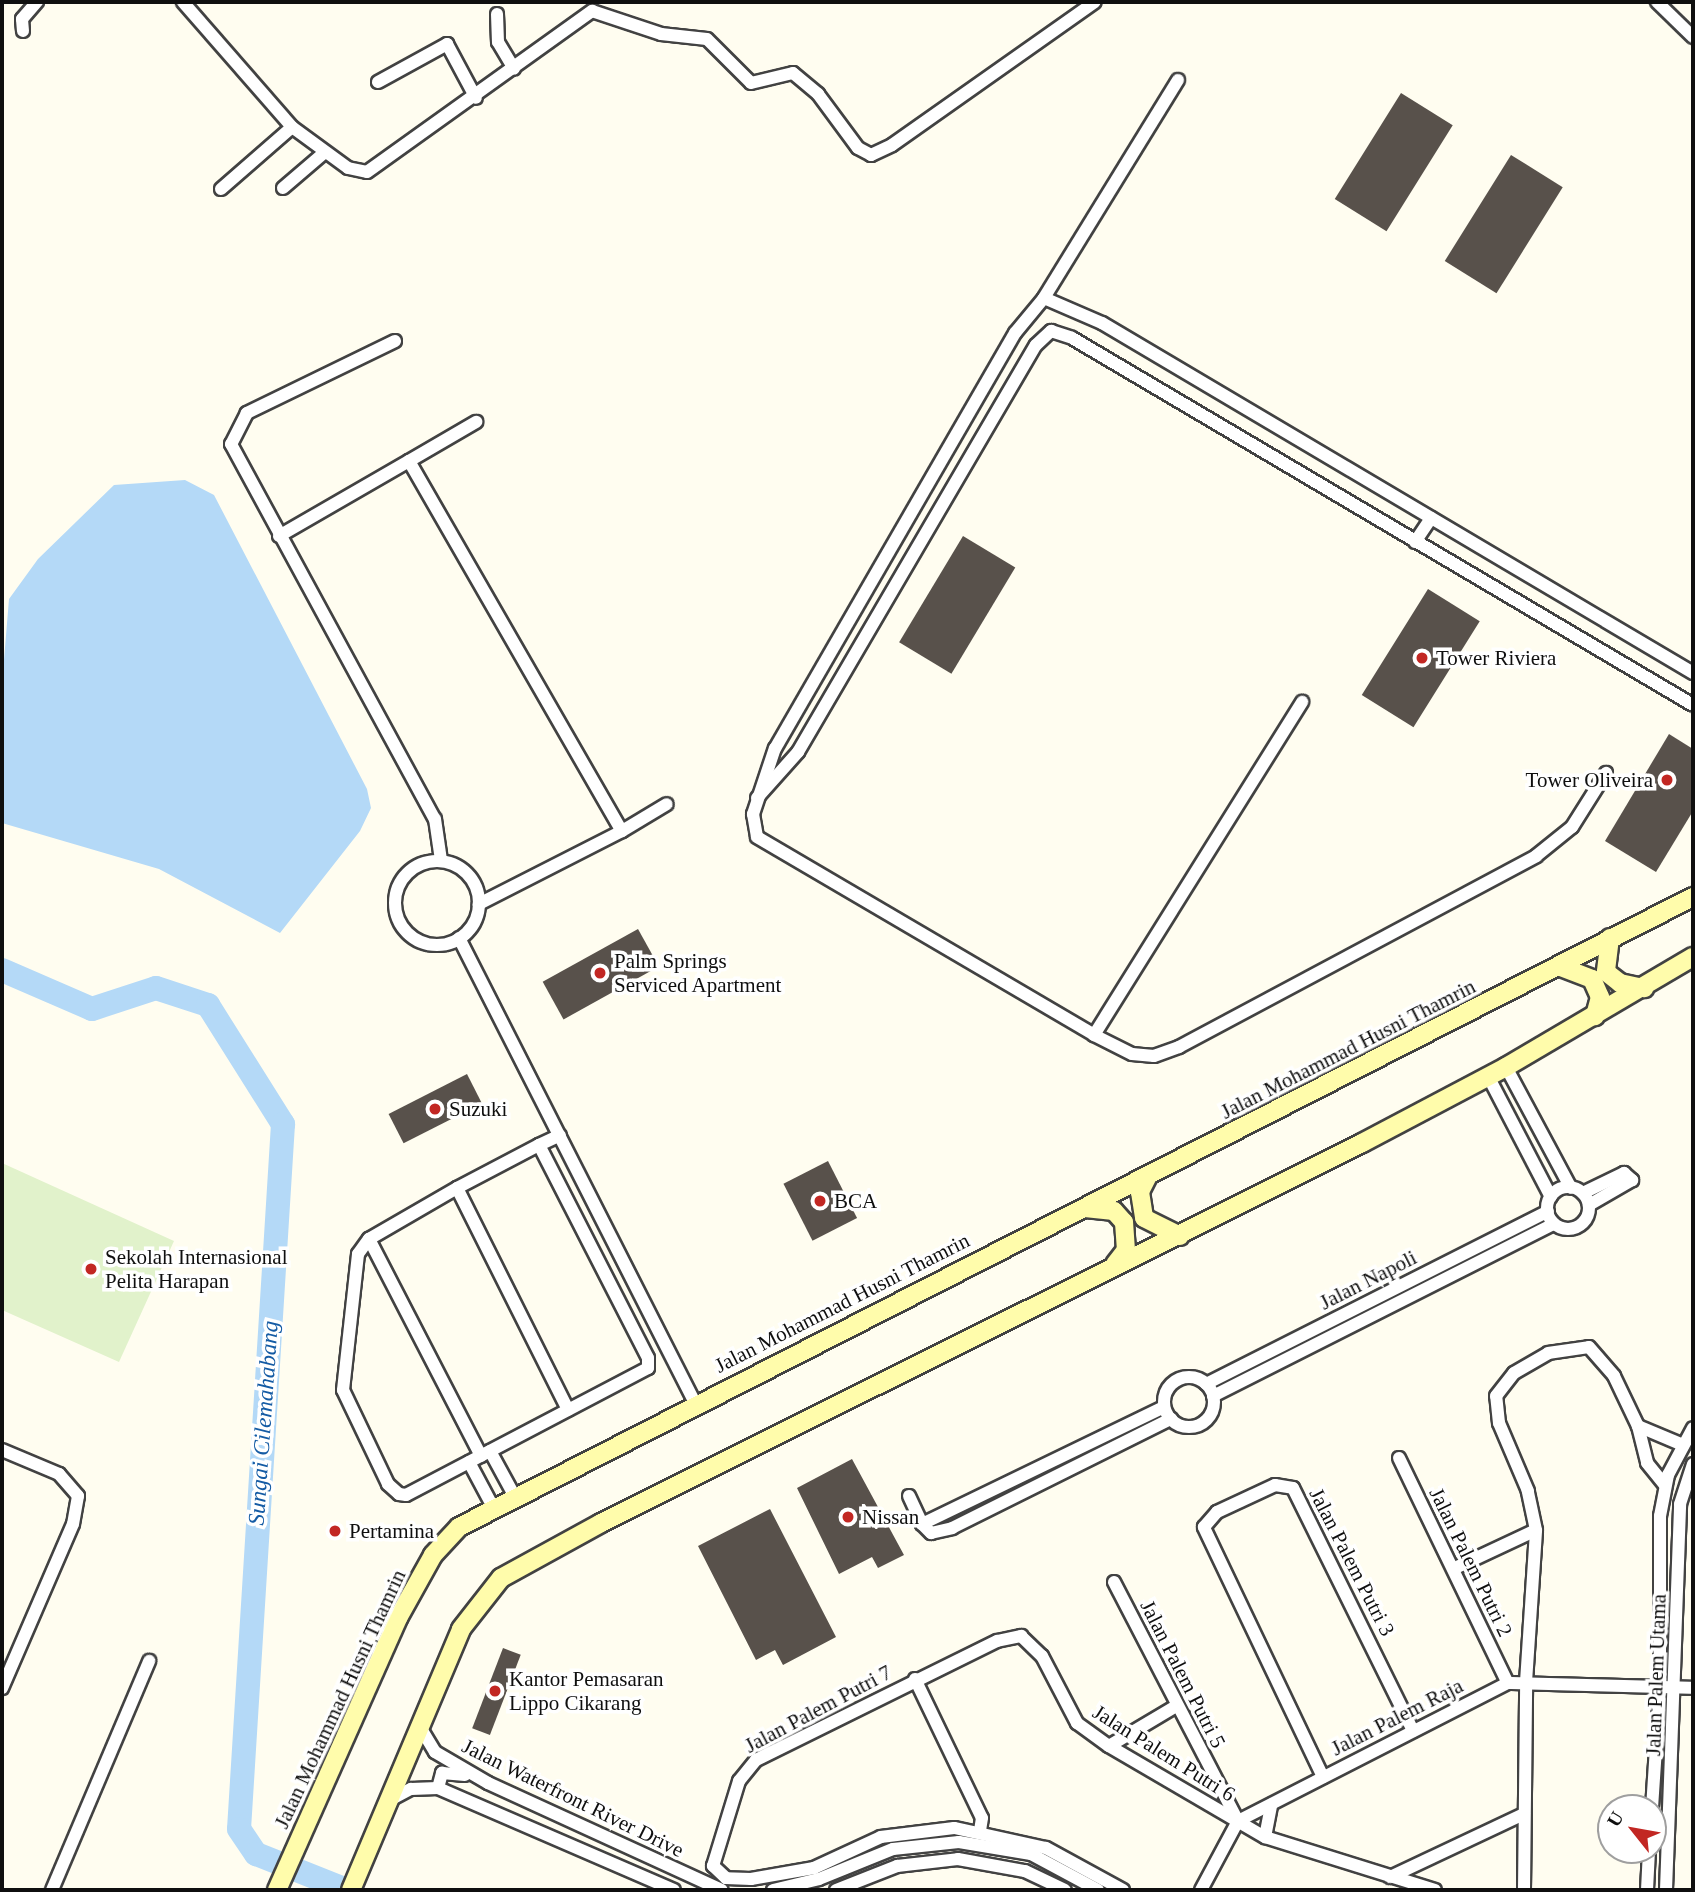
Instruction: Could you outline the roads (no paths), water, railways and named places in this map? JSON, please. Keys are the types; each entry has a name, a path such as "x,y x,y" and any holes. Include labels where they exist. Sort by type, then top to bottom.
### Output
{"street":[{"path":"23,32 22,19 37,2"},
{"path":"183,2 292,127 325,152 367,172 476,98 573,21 605,6 652,32 707,39 751,83 785,72 797,74 858,148 871,155 892,145 1095,2"},
{"path":"1657,2 1693,37"},
{"path":"497,14 498,42 514,69"},
{"path":"378,82 447,44 476,98"},
{"path":"1178,80 1044,298 1016,332 775,748 757,798 753,827 767,847 1094,1035 1138,1055 1179,1047 1536,856 1572,827 1606,773"},
{"path":"221,189 292,127"},
{"path":"283,188 325,152"},
{"path":"1044,298 1102,323 1693,673"},
{"path":"757,798 797,752 1036,345 1051,331 1072,338 1693,705"},
{"path":"395,341 240,420 232,451 435,819 441,860"},
{"path":"279,536 476,422"},
{"path":"409,461 622,831"},
{"path":"1415,542 1431,518"},
{"path":"1094,1035 1302,702"},
{"path":"479,904 622,831 667,804"},
{"path":"441,860 464,870 479,904 473,923 459,938 431,945 417,941 396,912 402,878 420,864 441,860"},
{"name":"Jalan Mohammad Husni Thamrin","path":"278,1889 380,1657 433,1555 459,1527 514,1495 1561,967 1611,938 1693,897"},
{"path":"459,938 695,1403"},
{"path":"1611,938 1606,972 1620,984 1644,988"},
{"path":"351,1890 461,1629 501,1578 601,1522 1113,1267 1181,1236 1506,1067 1688,963"},
{"path":"1561,967 1592,979 1600,997 1595,1016"},
{"path":"1506,1067 1581,1195 1551,1196"},
{"path":"1488,1076 1551,1196 1548,1210 1554,1224"},
{"path":"539,1145 649,1362 642,1371 480,1457 406,1495 399,1494 388,1484 343,1390 352,1272 369,1239 457,1188 539,1145 560,1135"},
{"path":"1148,1176 1140,1192 1144,1217 1181,1236"},
{"path":"457,1188 568,1410"},
{"name":"Jalan Napoli","path":"1213,1396 1554,1224 1576,1228 1587,1219 1581,1195"},
{"path":"1081,1208 1114,1211 1124,1222 1126,1250 1113,1267"},
{"name":"Jalan Napoli","path":"922,1524 1164,1406 1175,1381 1189,1377 1206,1384 1548,1210"},
{"path":"369,1239 480,1457 493,1507"},
{"path":"1524,1890 1526,1682 1536,1530 1528,1491 1495,1407 1496,1396 1514,1373 1548,1353 1589,1347 1604,1358 1638,1426 1647,1463 1665,1486"},
{"path":"1164,1406 1171,1419 1184,1427 1202,1423 1212,1411 1213,1396 1206,1384"},
{"path":"909,1496 922,1524 931,1533 952,1528 1171,1419"},
{"path":"1638,1426 1683,1445"},
{"name":"Jalan Palem Utama","path":"1653,1794 1660,1686 1665,1486 1693,1428"},
{"path":"2,1450 32,1460 72,1484 78,1508 2,1688"},
{"path":"480,1457 514,1495"},
{"name":"Jalan Palem Putri 2","path":"1399,1458 1455,1568 1507,1682"},
{"name":"Jalan Palem Utama","path":"1666,1890 1680,1504 1693,1464"},
{"name":"Jalan Palem Putri 3","path":"1323,1777 1204,1527 1217,1512 1275,1485 1298,1493 1413,1731"},
{"path":"1455,1568 1536,1530"},
{"name":"Jalan Palem Putri 5","path":"1114,1581 1176,1706 1238,1821"},
{"name":"Jalan Palem Putri 6","path":"915,1679 997,1641 1021,1636 1042,1656 1077,1723 1109,1746 1265,1837 1435,1890"},
{"path":"52,1890 149,1661"},
{"path":"915,1679 982,1818 980,1830 1046,1848 1123,1890"},
{"name":"Jalan Palem Putri 7","path":"915,1679 751,1764 738,1781 716,1856 716,1872 751,1879 814,1868 881,1837 954,1828 980,1830"},
{"name":"Jalan Palem Raja","path":"1238,1821 1507,1682 1693,1688"},
{"path":"1109,1746 1176,1706"},
{"name":"Jalan Waterfront River Drive","path":"420,1727 435,1752 488,1783 722,1890"},
{"path":"388,1801 411,1789 438,1788 438,1778 451,1770 488,1783"},
{"name":"Jalan Waterfront River Drive","path":"438,1788 674,1890"},
{"path":"1265,1837 1271,1805"},
{"path":"1390,1877 1524,1814"},
{"path":"1201,1890 1238,1821"},
{"path":"773,1890 819,1879 893,1849 959,1842 1031,1854 1098,1890"},
{"path":"836,1890 897,1866 958,1859 1026,1871 1065,1890"},
{"path":"1647,1890 1648,1864"}],"water":[{"path":"185,480 214,495 367,789 371,808 360,831 280,933 159,869 2,823 2,684 9,599 38,559 114,485"}],"waterway":[{"name":"Sungai Cilemahabang","path":"2,970 92,1009 156,988 208,1005 283,1124 239,1829 256,1854 347,1890"}],"place":[{"name":"Tower Riviera","path":"1422,658"},
{"name":"Tower Oliveira","path":"1667,780"},
{"name":"Palm Springs Serviced Apartment","path":"600,973"},
{"name":"Suzuki","path":"435,1109"},
{"name":"BCA","path":"820,1201"},
{"name":"Sekolah Internasional Pelita Harapan","path":"91,1269"},
{"name":"Nissan","path":"848,1517"},
{"name":"Pertamina","path":"335,1531"},
{"name":"Kantor Pemasaran Lippo Cikarang","path":"495,1691"}]}
